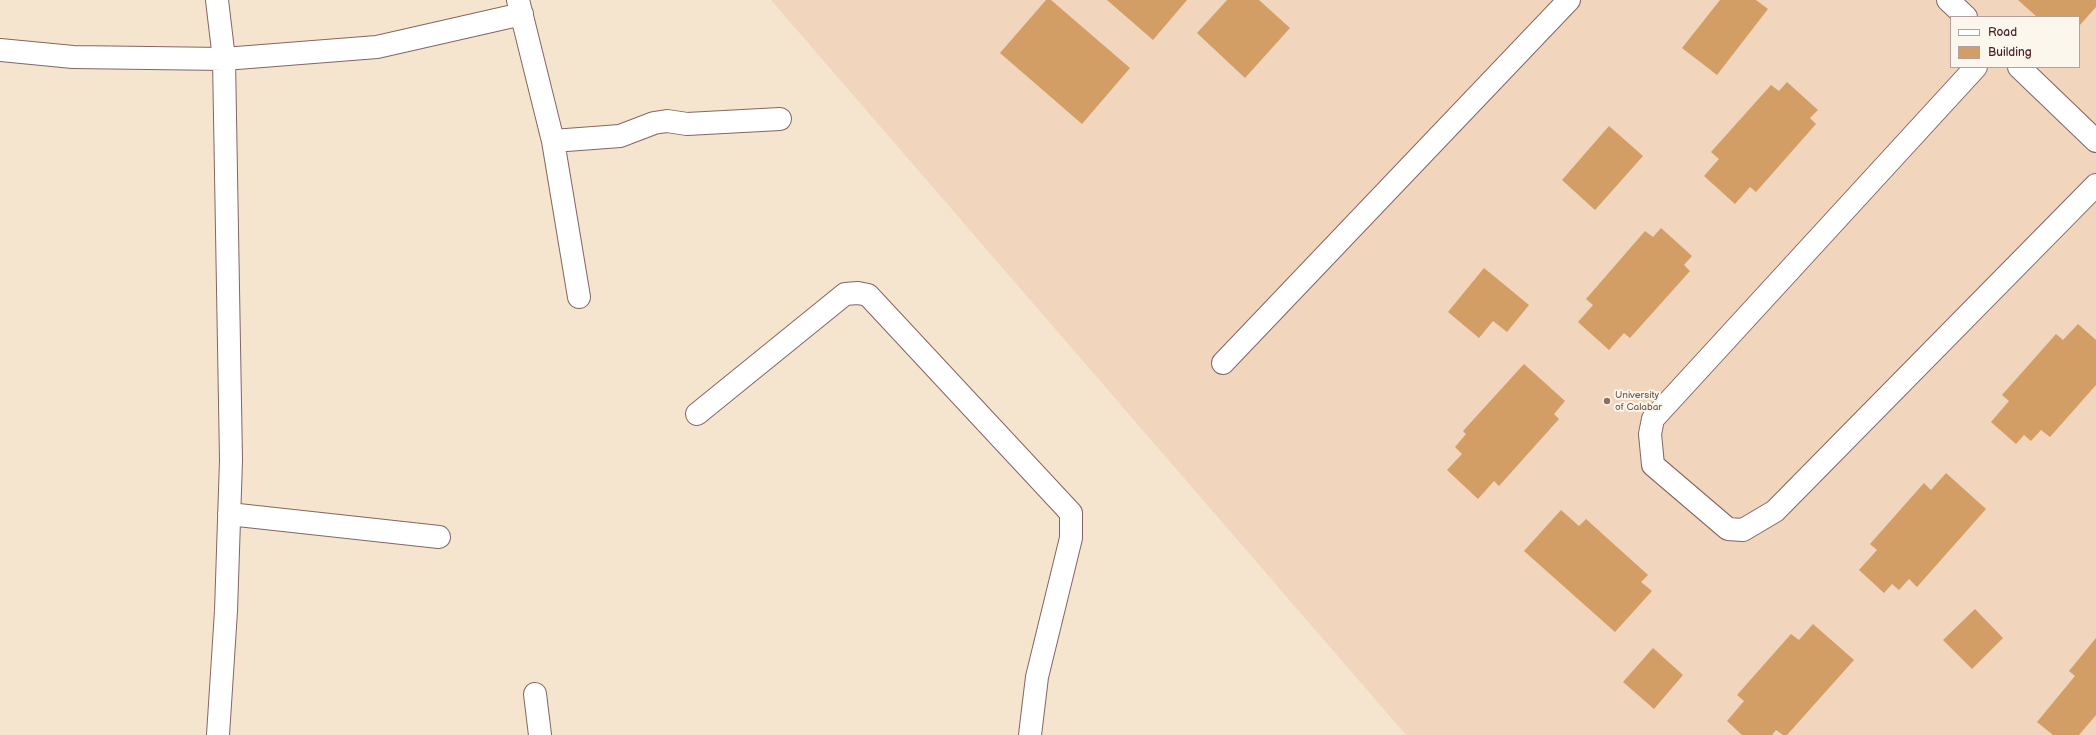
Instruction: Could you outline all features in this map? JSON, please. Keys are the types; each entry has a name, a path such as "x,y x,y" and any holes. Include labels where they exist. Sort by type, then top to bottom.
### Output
{"street":[{"path":"217,0 224,59 231,460 226,611 218,735"},
{"path":"1224,363 1569,0"},
{"path":"1948,0 1965,16"},
{"path":"0,50 73,57 224,59 377,47 520,7 553,141 579,298"},
{"path":"1975,68 1653,419 1650,434 1653,465 1728,529 1743,530 1775,510 2096,185"},
{"path":"2020,68 2096,141"},
{"path":"553,141 620,136 654,123 667,121 687,124 780,119"},
{"path":"697,414 845,294 858,293 868,295 1071,512 1071,538 1037,677 1030,735"},
{"path":"229,514 439,537"},
{"path":"535,694 540,735"}],"shaded area":[{"name":"University of Calabar","path":"771,0 2096,0 2096,735 1406,735"}],"building":[{"path":"1046,0 1051,0 1130,68 1082,124 1000,53"},
{"path":"1107,0 1187,0 1153,40"},
{"path":"1227,0 1259,0 1290,28 1245,78 1197,33"},
{"path":"1720,0 1756,0 1768,9 1717,75 1682,48"},
{"path":"2018,0 2096,0 2096,7 2080,25 2080,16 2036,16"},
{"path":"1787,82 1818,110 1810,118 1816,124 1756,192 1750,187 1735,204 1704,176 1719,159 1711,152 1771,85 1779,91"},
{"path":"1609,126 1643,156 1595,210 1562,180"},
{"path":"1661,228 1692,256 1684,265 1690,271 1630,338 1624,333 1609,350 1578,322 1593,305 1586,299 1645,231 1653,237"},
{"path":"1484,268 1529,305 1507,332 1493,321 1479,338 1448,312"},
{"path":"2078,324 2096,340 2096,385 2050,437 2041,430 2031,441 2024,435 2016,444 1991,422 2009,401 2002,395 2056,334 2063,340"},
{"path":"1524,364 1565,401 1554,414 1559,419 1499,486 1494,481 1478,499 1447,470 1462,454 1455,447 1466,434 1463,431"},
{"path":"1946,473 1986,509 1917,587 1909,579 1899,590 1892,584 1884,593 1859,570 1877,550 1870,544 1924,483 1931,490"},
{"path":"1561,510 1579,526 1586,519 1648,575 1641,582 1652,591 1615,632 1524,551"},
{"path":"1975,609 2003,638 1972,669 1943,640"},
{"path":"1813,624 1854,660 1787,735 1783,735 1776,730 1772,735 1742,735 1727,721 1744,701 1737,695 1791,634 1799,640"},
{"path":"2096,638 2096,715 2079,735 2053,735 2037,722 2075,676 2069,671"},
{"path":"1653,648 1683,675 1654,709 1623,682"}],"place":[{"name":"University of Calabar","path":"1607,401"}]}
